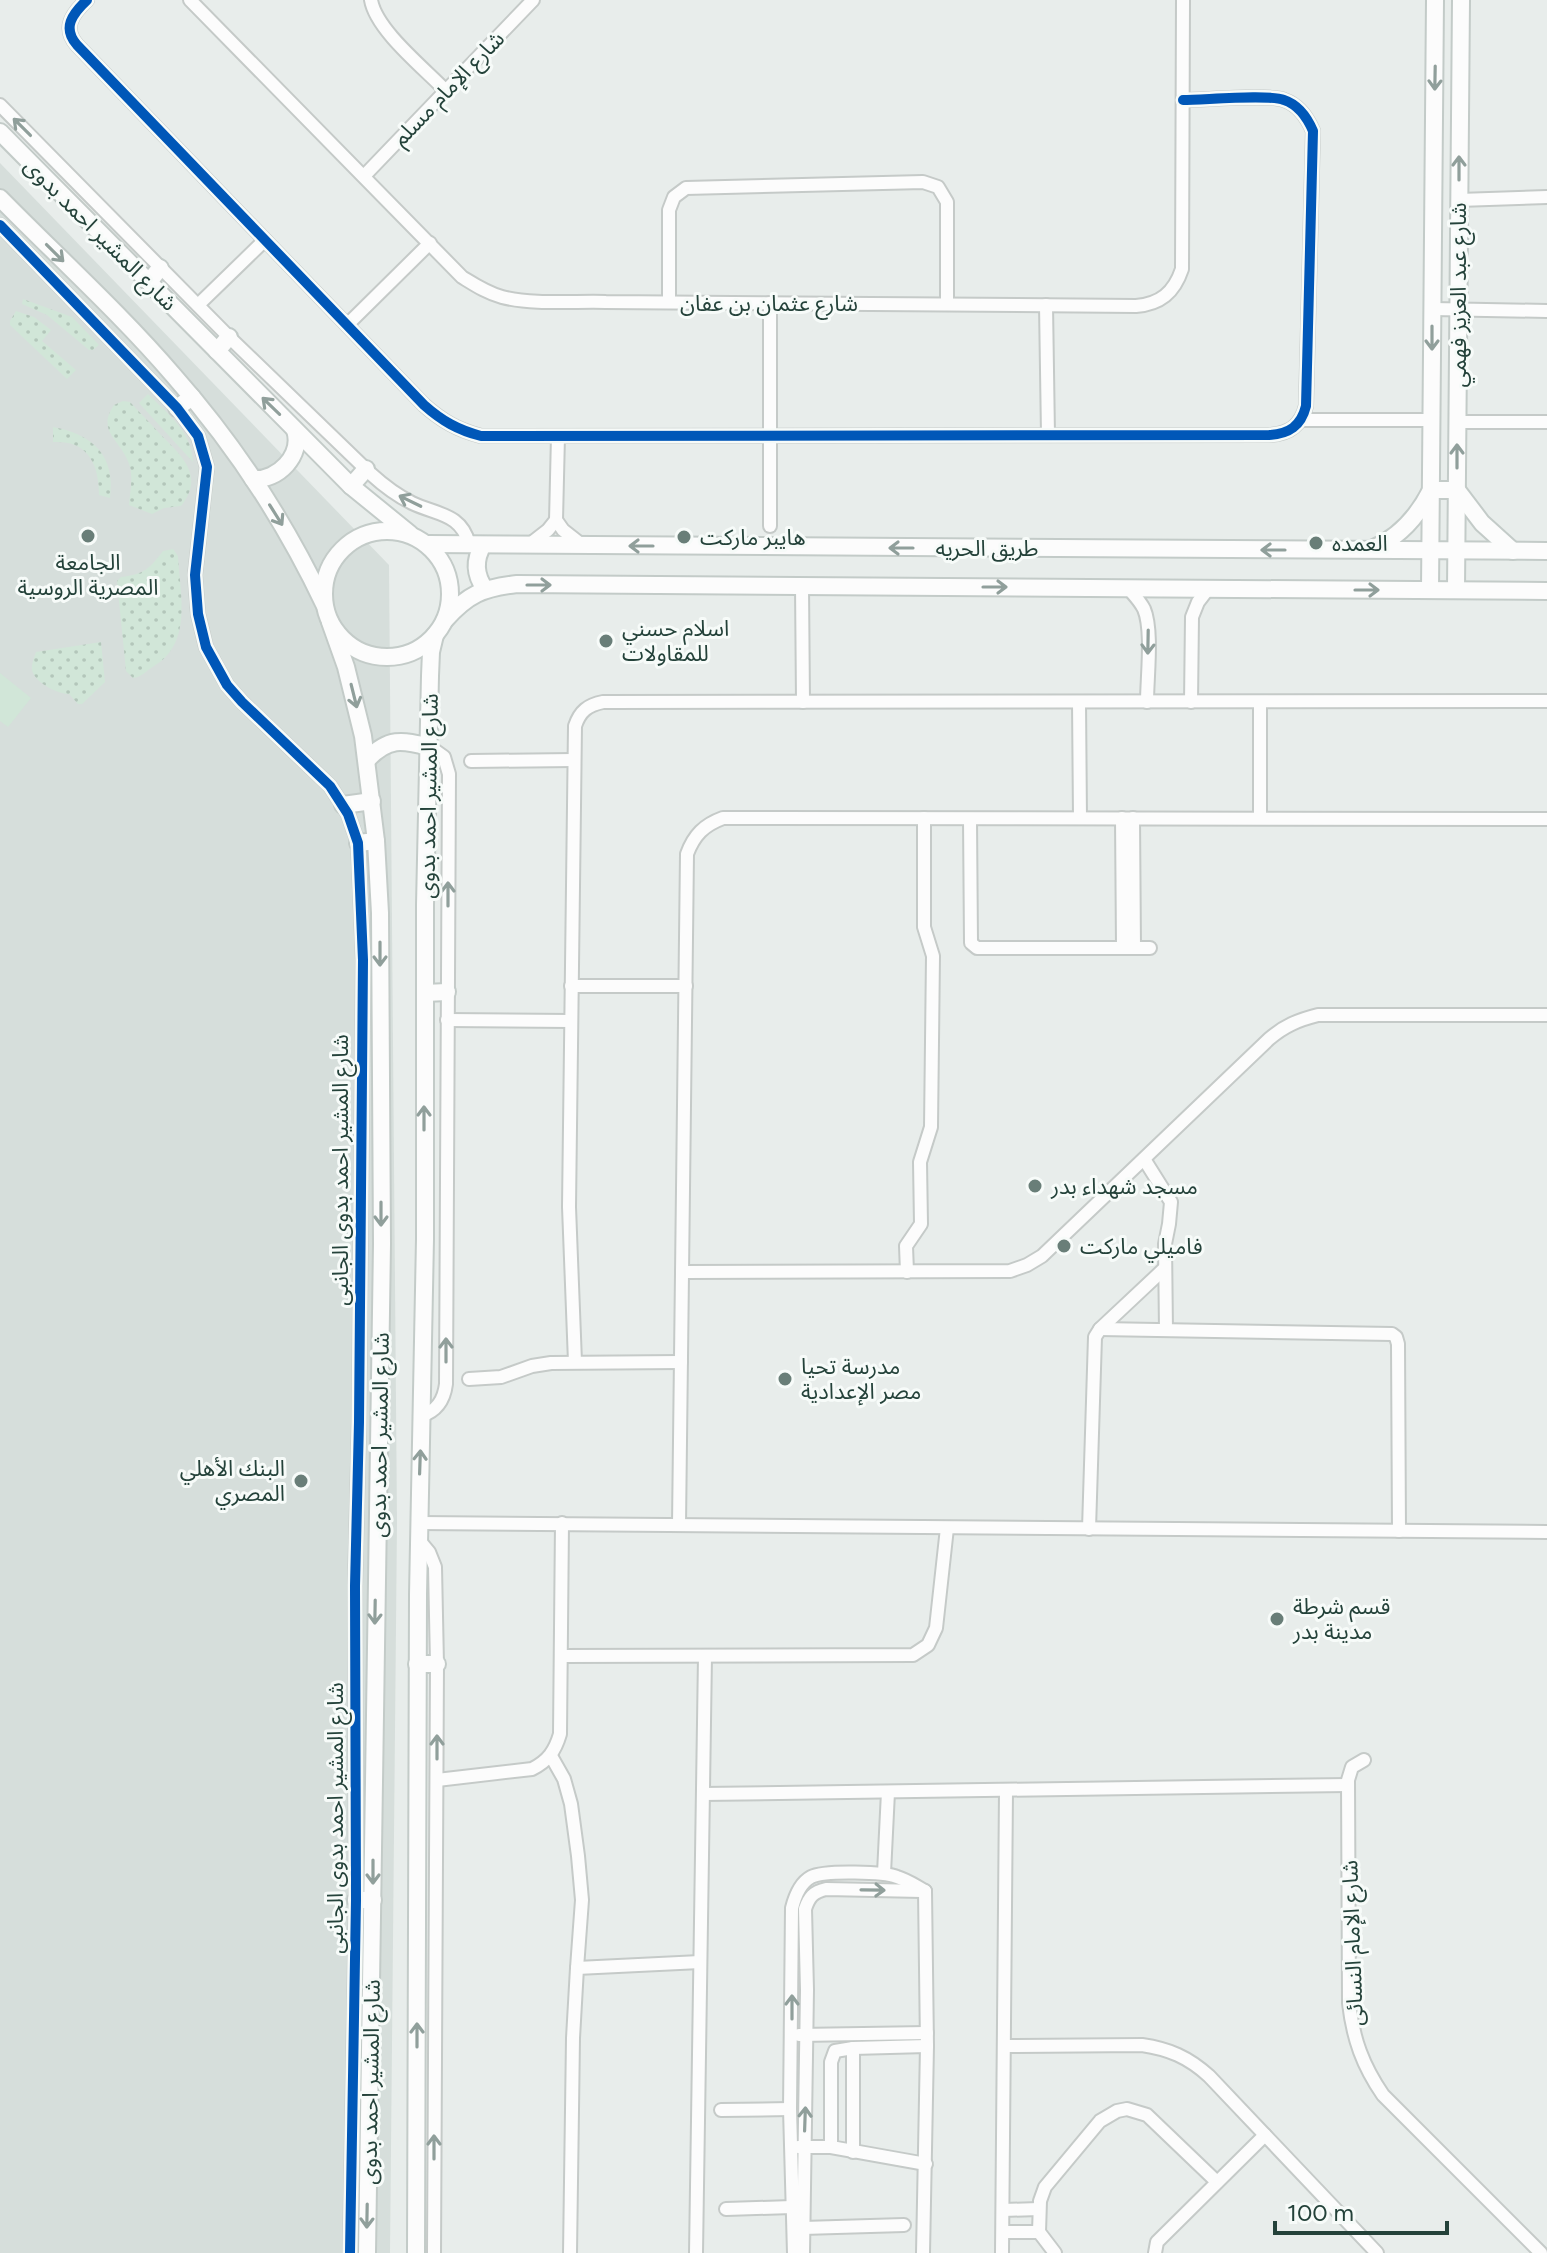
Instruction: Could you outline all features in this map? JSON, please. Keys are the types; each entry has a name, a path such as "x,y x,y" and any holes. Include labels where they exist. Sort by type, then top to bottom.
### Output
{"street":[{"path":"87,0 71,17 69,32 72,40 424,405 460,431 481,436 1280,435 1289,431 1301,420 1306,406 1313,131 1309,121 1294,104 1277,98 1183,100"},
{"name":"شارع عثمان بن عفان","path":"190,0 462,277 504,298 1046,305 1148,305 1160,300 1178,282 1182,269 1183,0"},
{"path":"371,0 373,12 382,26 446,91"},
{"name":"شارع الإمام مسلم","path":"364,176 533,0"},
{"name":"شارع عبد العزيز فهمي","path":"1430,590 1435,0"},
{"name":"شارع عبد العزيز فهمي","path":"1456,590 1461,0"},
{"path":"0,105 229,337 366,469 395,493 452,519 466,531 476,544 479,578 485,589"},
{"name":"شارع المشير احمد بدوى","path":"0,132 351,486 410,534"},
{"path":"669,302 669,210 674,197 686,188 923,182 938,187 947,202 947,304"},
{"path":"1459,200 1547,197"},
{"name":"شارع المشير احمد بدوى","path":"0,198 154,353 192,397 253,479 298,552 324,604"},
{"path":"3,228 18,217"},
{"name":"شارع المشير احمد بدوى الجانبى","path":"3,228 177,408 198,436 207,467 195,575 198,614 206,647 227,685 242,702 323,778 343,805 358,843 363,960 355,1586 364,1900 350,2253"},
{"path":"198,305 265,240"},
{"path":"347,325 430,243"},
{"path":"149,282 160,268"},
{"path":"770,303 770,526"},
{"path":"1046,305 1048,435"},
{"path":"1433,309 1547,311"},
{"path":"217,351 229,337"},
{"path":"177,408 192,397"},
{"path":"1301,420 1432,420"},
{"path":"1457,422 1547,422"},
{"path":"253,479 272,476 293,457 298,441 295,430"},
{"path":"558,436 556,520 583,546"},
{"path":"351,486 366,469"},
{"path":"1369,551 1409,524 1431,490 1457,490 1482,523 1513,551"},
{"path":"527,546 556,520"},
{"path":"381,530 410,534 427,544 441,561 450,595 445,620 424,646 410,653 379,657 364,653 350,646 330,622 324,604 326,574 341,549 353,539 381,530"},
{"name":"طريق الحريه","path":"427,544 1547,551"},
{"name":"طريق الحريه","path":"445,620 473,594 517,584 1547,591"},
{"path":"802,586 803,702"},
{"path":"1128,588 1144,610 1148,624 1147,702"},
{"path":"1191,702 1192,617 1208,589"},
{"name":"شارع المشير احمد بدوى","path":"330,622 353,690 367,760 380,913 382,1244 364,1900 367,2253"},
{"name":"شارع المشير احمد بدوى","path":"416,2253 417,1664 425,1239 425,993 431,652 435,635"},
{"path":"575,1362 569,1207 574,760 575,726 584,709 593,704 803,702 1547,701"},
{"path":"1079,702 1080,818"},
{"path":"1260,702 1260,818"},
{"path":"367,760 379,748 393,742 408,742 430,747 444,757 449,774 446,1384 438,1407 421,1416"},
{"path":"471,761 574,760"},
{"path":"343,805 372,801"},
{"path":"679,1525 687,854 700,831 723,818 1547,819"},
{"path":"907,1272 907,1244 921,1224 920,1162 931,1127 933,956 924,924 924,818"},
{"path":"1128,818 1128,948"},
{"path":"970,819 973,946 1150,948"},
{"path":"358,843 376,841"},
{"path":"571,986 686,986"},
{"path":"425,993 447,992"},
{"path":"682,1272 1010,1271 1042,1256 1283,1027 1318,1015 1547,1015"},
{"path":"447,1020 571,1021"},
{"path":"1144,1159 1171,1202 1165,1244 1166,1330"},
{"path":"1089,1529 1094,1342 1100,1329 1165,1268"},
{"path":"1100,1329 1387,1333 1396,1337 1399,1531"},
{"path":"469,1379 507,1376 542,1364 681,1362"},
{"path":"434,2253 435,1567 419,1532 562,1523 1547,1532"},
{"path":"437,1780 532,1769 551,1756 557,1745 560,1734 562,1523"},
{"path":"561,1656 904,1656 922,1651 936,1628 947,1528"},
{"path":"696,2253 705,1656"},
{"path":"417,1664 437,1664"},
{"path":"551,1756 564,1779 571,1804 582,1900 573,2038 570,2253"},
{"path":"703,1794 1348,1785 1352,1767 1364,1760"},
{"name":"شارع الإمام النسائى","path":"1348,1785 1349,2003 1359,2052 1369,2075 1383,2095 1541,2253"},
{"path":"1002,2253 1006,1791"},
{"path":"884,1873 888,1792"},
{"path":"825,1873 826,1889"},
{"path":"794,2253 792,2207 807,2035 797,1893 814,1875 825,1873 884,1873 897,1876 925,1891"},
{"path":"803,2253 797,2147 790,2109 799,1909 811,1895 826,1889 925,1891"},
{"path":"923,2253 927,2040 925,1891"},
{"path":"577,1968 700,1962"},
{"path":"791,2036 927,2040"},
{"path":"831,2147 832,2056 835,2051 927,2040"},
{"path":"1005,2046 1142,2045 1161,2047 1195,2063 1377,2253"},
{"path":"853,2048 853,2152"},
{"path":"721,2110 790,2109"},
{"path":"1055,2253 1039,2232 1041,2194 1049,2180 1100,2121 1117,2111 1127,2109 1147,2115 1217,2182"},
{"path":"1155,2253 1157,2242 1265,2135"},
{"path":"797,2147 831,2147 926,2164"},
{"path":"726,2209 792,2207"},
{"path":"1003,2210 1039,2209"},
{"path":"803,2228 904,2225"},
{"path":"1003,2232 1039,2232"}],"shaded area":[{"path":"0,163 389,565 397,1522 390,2253 0,2253"}],"green space":[{"path":"23,299 72,317 99,345 89,350 47,315 22,304"},
{"path":"16,311 34,317 51,330 42,341 76,370 67,379 10,325"},
{"path":"148,394 184,433 193,462 139,403"},
{"path":"130,402 188,467 191,485 181,506 164,508 152,514 129,505 130,467 108,423 114,405"},
{"path":"53,427 79,435 98,449 109,470 110,498 99,495 97,473 89,456 75,445 53,442"},
{"path":"173,549 178,556 181,586 179,631 166,656 133,678 126,671 117,581 146,570 163,551"},
{"path":"101,642 105,682 82,704 78,704 69,694 44,684 33,673 36,652"},
{"path":"0,673 31,698 8,727 0,721"}],"cycle path":[{"path":"87,0 71,21 70,33 77,45 424,405 451,424 481,436 1269,435 1288,431 1301,419 1306,406 1313,131 1302,112 1276,98 1183,100"},
{"path":"0,225 177,408 198,436 207,467 195,575 198,614 206,647 227,685 242,702 330,786 348,814 358,843 363,960 355,1586 356,1900 350,2253"}],"place":[{"name":"الجامعة المصرية الروسية","path":"88,536"},
{"name":"هايبر ماركت","path":"684,537"},
{"name":"العمده","path":"1316,543"},
{"name":"اسلام حسني للمقاولات","path":"606,641"},
{"name":"مسجد شهداء بدر","path":"1035,1186"},
{"name":"فاميلي ماركت","path":"1064,1246"},
{"name":"مدرسة تحيا مصر الإعدادية","path":"785,1379"},
{"name":"البنك الأهلي المصري","path":"301,1481"},
{"name":"قسم شرطة مدينة بدر","path":"1277,1619"}]}
